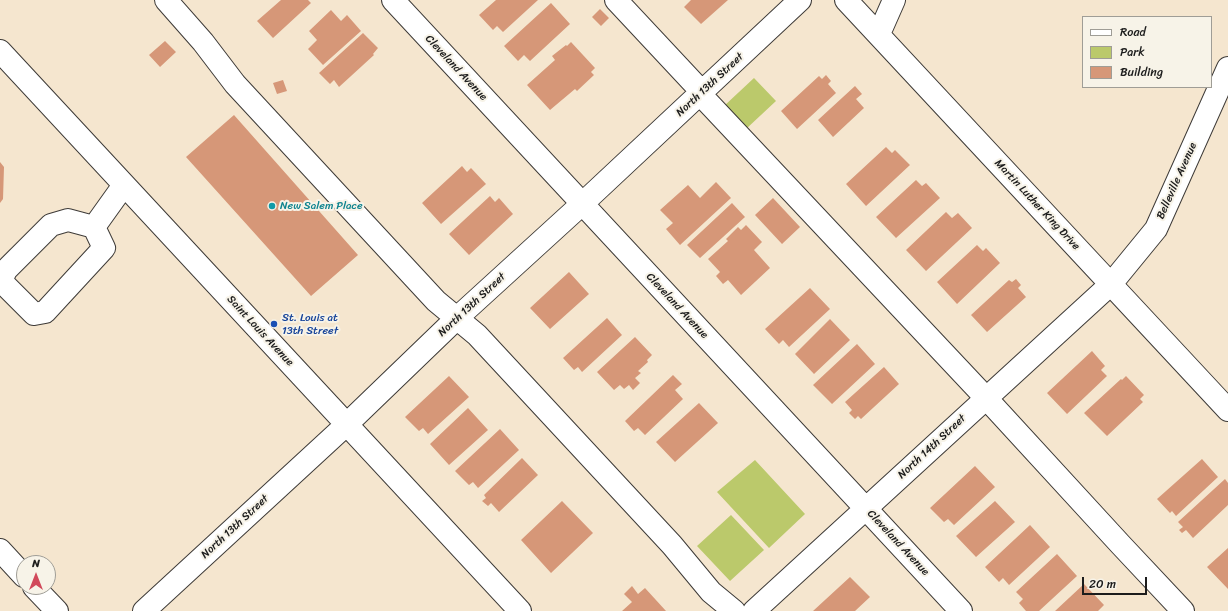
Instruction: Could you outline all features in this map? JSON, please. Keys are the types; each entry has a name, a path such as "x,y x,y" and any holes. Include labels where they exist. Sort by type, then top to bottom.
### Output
{"street":[{"path":"166,0 203,42 234,84 436,301 477,335 672,545 711,592 734,611"},
{"name":"Cleveland Avenue","path":"393,0 961,611"},
{"path":"616,0 1183,611"},
{"name":"North 13th Street","path":"144,611 800,0"},
{"name":"Martin Luther King Drive","path":"846,0 1228,410"},
{"path":"879,34 894,0"},
{"name":"Saint Louis Avenue","path":"0,51 520,611"},
{"name":"Belleville Avenue","path":"1110,284 1156,229 1228,68"},
{"path":"94,227 124,185"},
{"path":"68,220 94,227 104,248 45,312 34,314 0,281 6,270 51,225 68,220"},
{"name":"North 14th Street","path":"754,611 1110,284"},
{"path":"0,550 16,567"},
{"path":"42,595 57,611"}],"green space":[{"path":"754,78 776,101 746,129 724,106"},
{"path":"755,460 805,514 769,548 717,492"},
{"path":"731,515 764,550 730,581 697,546"}],"building":[{"path":"281,0 308,0 311,3 273,38 257,21"},
{"path":"496,0 538,0 503,32 497,26 493,30 479,15"},
{"path":"691,0 728,0 701,24 684,7"},
{"path":"551,3 570,24 530,61 524,55 518,61 504,46"},
{"path":"600,9 609,18 601,26 592,17"},
{"path":"331,10 341,21 347,15 361,31 323,65 308,49 317,40 309,31"},
{"path":"363,33 378,48 373,54 374,55 339,87 334,80 330,84 319,73"},
{"path":"165,41 176,52 160,67 149,55"},
{"path":"571,42 595,68 591,72 594,75 577,91 575,89 550,110 527,85 555,60 552,56"},
{"path":"826,75 831,81 828,84 836,93 797,129 781,111 819,76 822,79"},
{"path":"283,80 287,91 277,94 273,83"},
{"path":"855,86 862,94 856,99 864,108 833,137 818,120"},
{"name":"New Salem Place","path":"234,115 358,255 311,296 186,157"},
{"path":"886,147 892,153 895,150 910,165 866,206 846,184"},
{"path":"0,162 4,167 3,199 0,203"},
{"path":"462,166 467,172 471,168 486,184 441,224 422,203"},
{"path":"916,180 922,186 926,183 940,198 896,238 876,217"},
{"path":"716,182 731,198 680,245 666,229 673,223 660,210 688,185 700,198"},
{"path":"490,196 495,202 499,198 513,214 469,255 449,234"},
{"path":"773,198 800,227 782,244 755,215"},
{"path":"732,203 745,217 700,258 687,245"},
{"path":"946,212 952,218 958,213 972,228 926,271 906,250"},
{"path":"746,225 762,242 754,250 770,268 741,295 728,280 723,284 716,276 720,272 708,259 728,241 726,239 738,227 741,230"},
{"path":"977,245 983,251 986,248 1000,263 957,304 937,282"},
{"path":"569,272 589,294 550,329 530,308"},
{"path":"1016,279 1021,285 1018,288 1026,297 987,332 971,315 1009,280 1012,282"},
{"path":"810,288 830,309 789,347 783,340 779,344 765,329"},
{"path":"607,318 622,335 582,372 578,367 574,370 563,358"},
{"path":"830,319 850,340 814,374 795,354"},
{"path":"635,337 652,355 647,360 648,362 638,371 641,373 635,378 640,383 633,390 629,385 624,389 620,385 614,390 597,372"},
{"path":"857,344 875,364 832,404 813,385"},
{"path":"1092,351 1105,366 1101,370 1107,376 1067,414 1047,393"},
{"path":"884,367 899,384 861,419 858,416 855,419 849,413 852,410 845,402"},
{"path":"673,375 682,384 675,390 683,399 645,435 638,428 634,431 625,421"},
{"path":"449,376 469,397 428,434 423,428 419,431 405,417"},
{"path":"1126,376 1144,395 1140,399 1143,402 1107,436 1084,413"},
{"path":"699,403 718,423 675,462 656,442"},
{"path":"468,408 488,430 449,465 430,444"},
{"path":"500,429 519,450 478,488 473,482 469,485 455,471"},
{"path":"522,458 538,475 499,512 491,503 488,506 482,501 486,498 484,495"},
{"path":"1202,459 1218,477 1176,516 1172,511 1170,513 1157,499"},
{"path":"975,466 995,487 954,525 948,519 944,522 930,508"},
{"path":"1225,479 1228,483 1228,505 1193,538 1186,530 1182,533 1179,530 1183,527 1178,522"},
{"path":"562,501 593,533 551,573 521,540"},
{"path":"995,501 1015,522 976,557 956,536"},
{"path":"1030,525 1050,547 1009,585 1003,578 999,582 985,567"},
{"path":"1228,548 1228,589 1207,567"},
{"path":"1057,554 1077,576 1039,611 1026,611 1019,603 1023,599 1016,592"},
{"path":"850,577 870,597 855,611 813,611"},
{"path":"1084,584 1104,605 1098,611 1055,611"},
{"path":"632,586 638,594 645,588 666,611 622,611 632,602 624,594"}],"place":[{"name":"New Salem Place","path":"272,206"},
{"name":"St. Louis at 13th Street","path":"274,324"}]}
